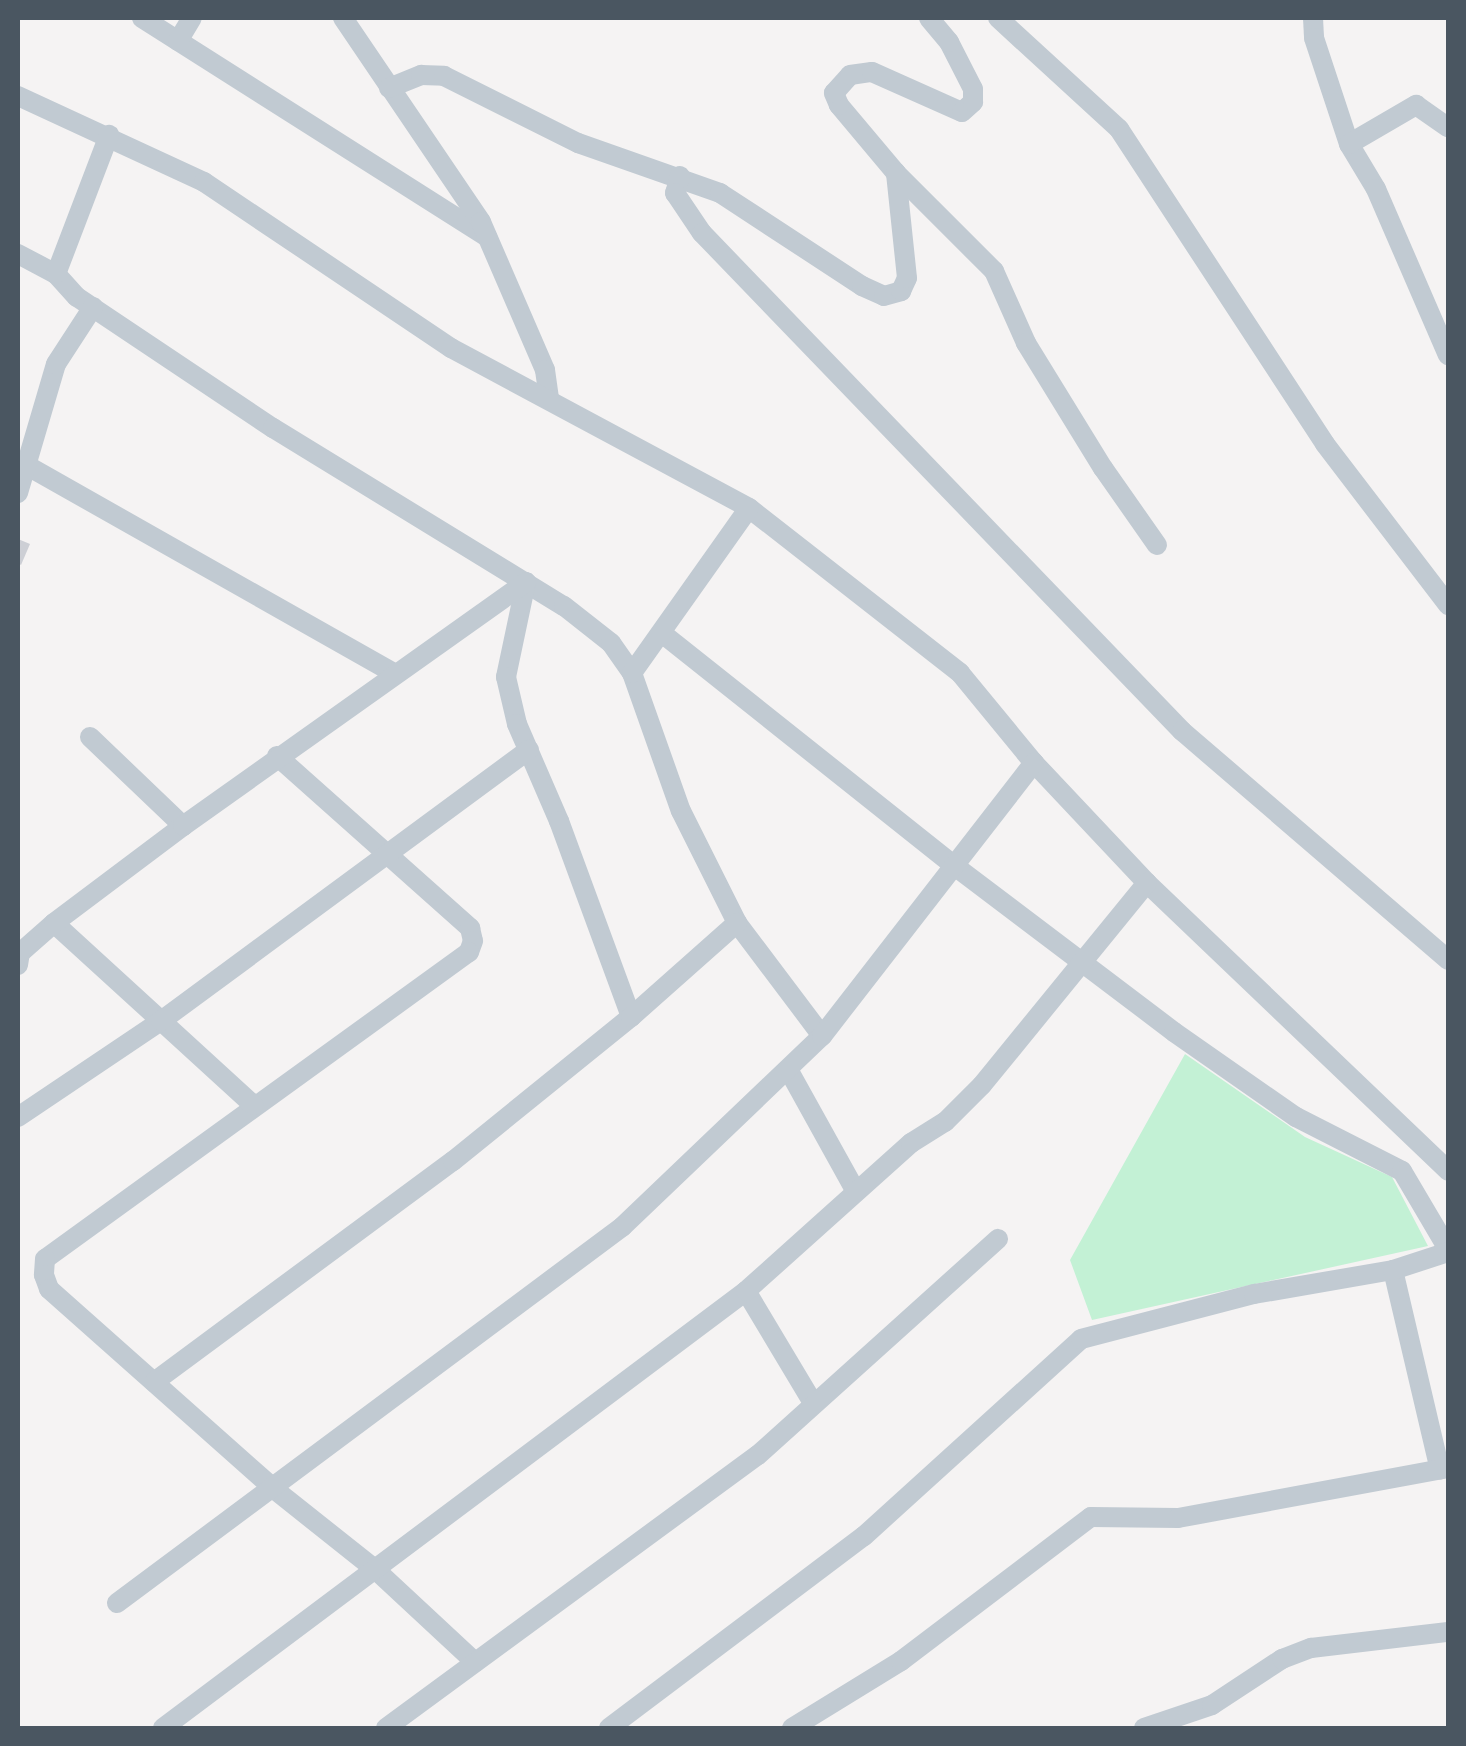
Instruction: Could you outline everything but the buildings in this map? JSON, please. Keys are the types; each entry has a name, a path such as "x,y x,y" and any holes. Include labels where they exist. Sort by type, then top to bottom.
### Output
{"street":[{"path":"142,18 487,238"},
{"path":"178,40 192,18"},
{"path":"343,18 482,222 545,370 549,397"},
{"path":"929,18 949,42 973,89 973,102 962,112 872,72 850,76 834,93 838,106 896,173 994,270 1026,343 1102,468 1157,546"},
{"path":"998,18 1118,129 1324,444 1448,605"},
{"path":"1313,18 1314,38 1349,144 1376,189 1448,355"},
{"path":"389,88 421,75 444,76 578,143 720,193 862,286 884,296 901,291 907,278 896,173"},
{"path":"18,96 204,182 451,348 549,397 749,508 960,673 1034,764 1147,883 1448,1171"},
{"path":"1349,144 1416,104 1448,126"},
{"path":"56,274 109,135"},
{"path":"680,176 675,193 702,233 1182,731 1448,960"},
{"path":"18,254 56,274 92,307 273,428 526,582 611,643 632,673 681,811 737,923 822,1036"},
{"path":"18,493 56,364 92,307"},
{"path":"26,465 395,674"},
{"path":"632,673 749,508"},
{"path":"18,964 20,953 54,923 277,756 526,582"},
{"path":"526,582 506,677 528,750 630,1017"},
{"path":"609,1728 864,1536 1081,1339 1254,1294 1393,1270 1448,1250 1402,1171 1296,1117 1082,962 956,867 699,658 663,634"},
{"path":"90,737 183,826"},
{"path":"18,1117 161,1021 528,750"},
{"path":"277,756 470,928 473,941 469,952 44,1259 50,1289 475,1662"},
{"path":"117,1603 622,1227 822,1036 1034,764"},
{"path":"164,1728 746,1292 911,1143 945,1122 982,1086 1147,883"},
{"path":"54,923 254,1106"},
{"path":"154,1382 394,1207 630,1017 737,923"},
{"path":"789,1071 856,1192"},
{"path":"386,1728 758,1455 998,1238"},
{"path":"792,1728 902,1661 1091,1517 1178,1518 1444,1469 1393,1270"},
{"path":"746,1292 813,1403"},
{"path":"1144,1728 1212,1706 1282,1659 1310,1648 1448,1632"}],"green space":[{"path":"1185,1054 1305,1137 1392,1177 1428,1246 1092,1320 1070,1260"}]}
